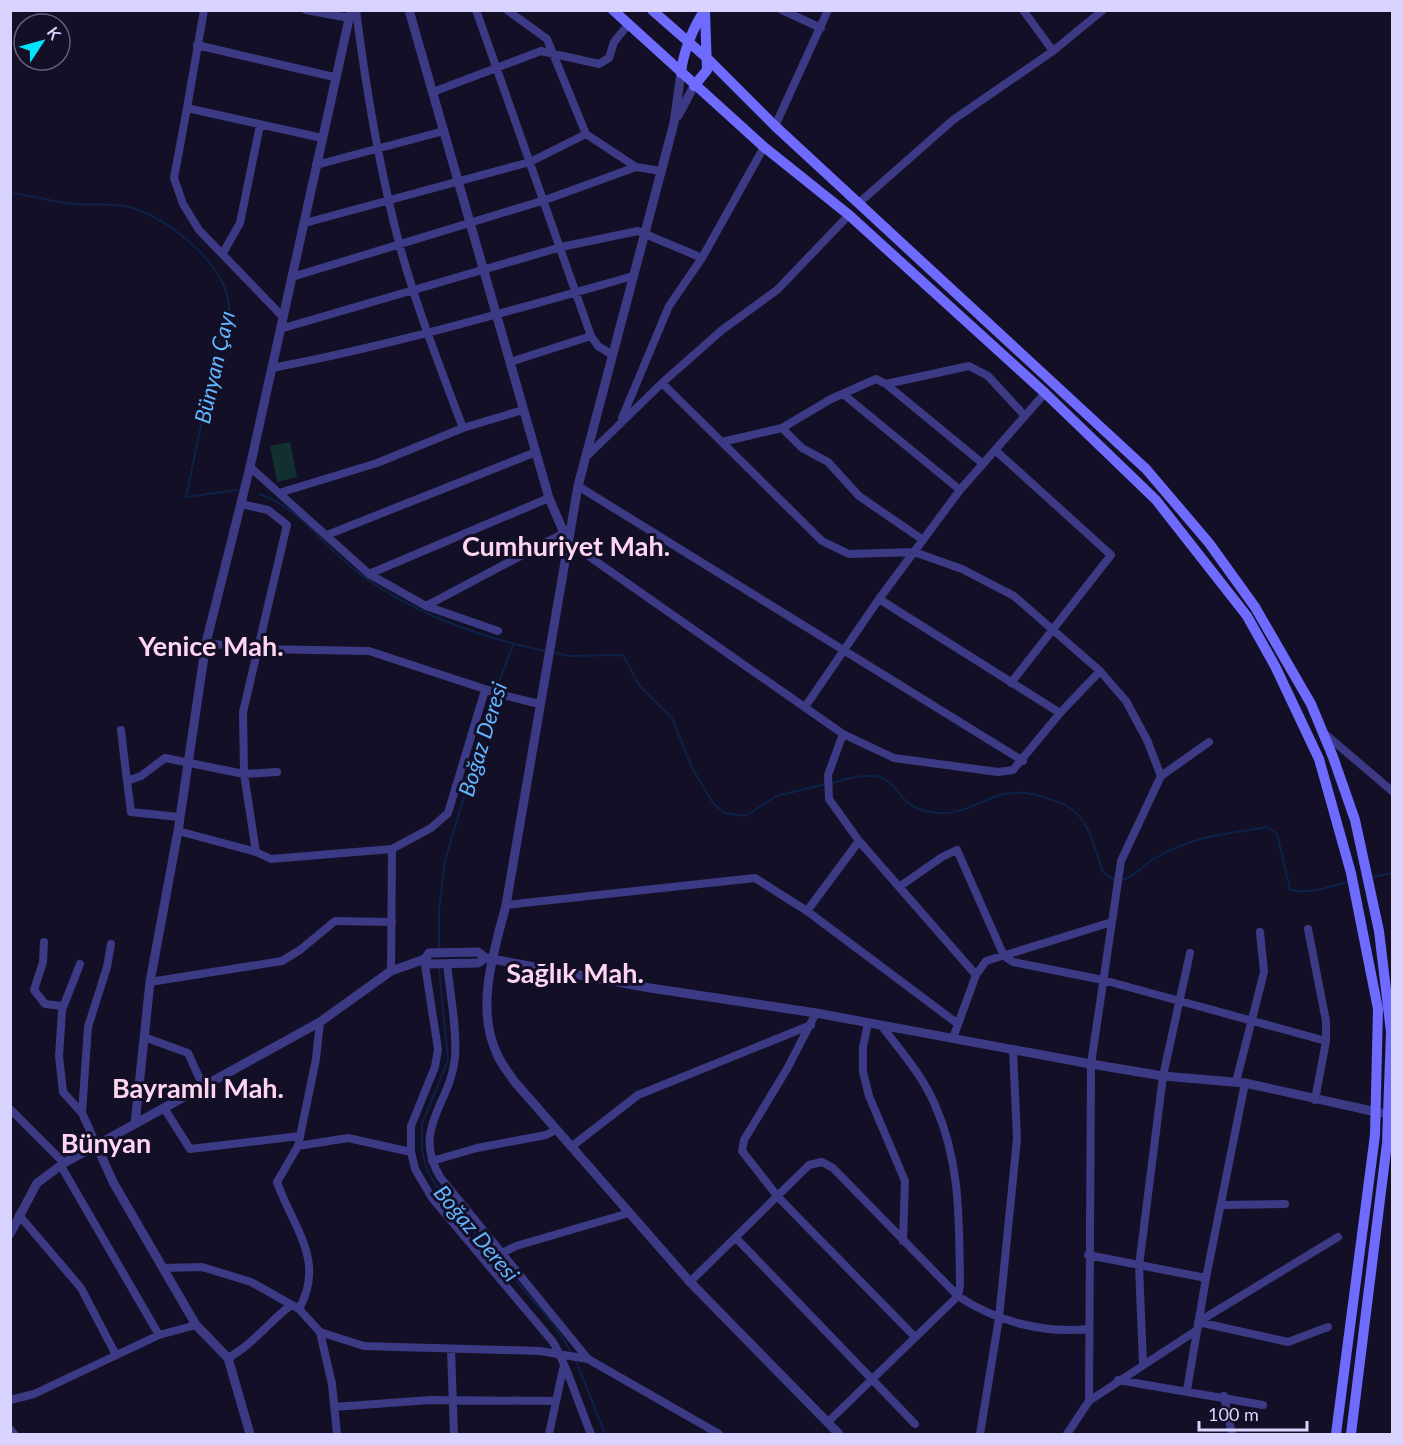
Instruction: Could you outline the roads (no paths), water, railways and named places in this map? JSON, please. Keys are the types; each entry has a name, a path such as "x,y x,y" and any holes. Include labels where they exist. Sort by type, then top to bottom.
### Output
{"main road":[{"path":"612,10 627,26 764,147 849,215 1045,393 1156,500 1213,569 1247,616 1275,666 1319,759 1351,873 1378,1009 1375,1135 1336,1434"},
{"path":"652,10 708,59 775,126 860,202 1146,469 1209,543 1255,608 1311,704 1355,820 1379,931 1391,1032 1391,1114 1351,1434"},
{"path":"681,74 682,63 699,19 705,11"},
{"path":"694,86 705,74 708,59 705,11"}],"street":[{"path":"204,10 174,178 189,215 199,230 283,317"},
{"path":"135,1124 150,982 178,831 186,764 206,643 250,467 305,223 334,77 350,14 306,10"},
{"path":"357,10 368,100 399,243 413,291 463,428"},
{"path":"409,10 549,498 565,537 843,734 894,758 998,772 1013,770 1023,761 1060,713 1100,671"},
{"path":"476,10 545,200 591,336 598,346 611,354"},
{"path":"507,10 547,39 586,134 636,166 661,171"},
{"path":"782,10 821,28"},
{"path":"775,126 828,10"},
{"path":"1023,10 1053,51"},
{"path":"860,202 953,120 1053,51 1103,10"},
{"path":"433,92 541,51 600,64 609,58 614,42 627,26"},
{"path":"197,45 334,77"},
{"path":"681,74 674,123 611,354 565,537 506,905 489,958 487,1006 497,1054 514,1081 690,1282 829,1421 839,1434"},
{"path":"674,123 694,86"},
{"path":"187,108 322,138"},
{"path":"223,253 240,223 260,125"},
{"path":"316,165 444,131"},
{"path":"305,223 530,162 586,134"},
{"path":"620,422 669,306 702,258 764,147"},
{"path":"292,277 399,243 471,224 545,200 636,166"},
{"path":"584,459 662,383 723,330 777,290 849,215"},
{"path":"280,329 561,247 638,231 702,258"},
{"path":"272,368 360,351 428,334 633,276"},
{"path":"510,362 591,336"},
{"path":"886,384 969,366 988,376 1025,416"},
{"path":"722,442 782,428 843,394 876,379 886,384 982,463"},
{"path":"662,383 822,541 849,554 914,552 962,569 1014,596 1100,671 1126,701 1147,740 1161,776"},
{"path":"805,707 879,599 960,490 1045,393"},
{"path":"843,394 960,490"},
{"path":"279,492 377,463 463,428 523,410"},
{"path":"782,428 802,448 828,462 859,496 923,540"},
{"path":"995,450 1111,555 1011,683"},
{"path":"327,535 536,452"},
{"path":"250,467 369,574 426,606 498,631"},
{"path":"578,486 1023,761"},
{"path":"369,574 549,498"},
{"path":"241,502 268,510 287,525 243,712 244,774 256,852"},
{"path":"426,606 565,537"},
{"path":"879,599 1060,713"},
{"path":"206,643 258,649 369,651 503,696 538,704"},
{"path":"178,831 256,852 271,859 392,849 431,828 448,813 487,690"},
{"path":"121,730 131,812 179,817"},
{"path":"1323,733 1392,791"},
{"path":"843,734 828,775 830,799 859,841 976,975"},
{"path":"1089,1401 1088,1255 1091,1064 1120,861 1161,776 1209,742"},
{"path":"127,781 141,776 165,758 244,774 278,772"},
{"path":"807,911 859,841"},
{"path":"391,971 392,849"},
{"path":"899,887 942,857 957,850 1004,956 1013,962 1104,980 1326,1041"},
{"path":"506,905 755,878 807,911 958,1024"},
{"path":"150,982 282,961 300,950 335,921 392,922"},
{"path":"953,1038 976,975 986,962 1112,922"},
{"path":"1308,929 1324,1000 1326,1041 1315,1100"},
{"path":"1187,1390 1206,1278 1222,1205 1251,1021 1264,972 1260,932"},
{"path":"44,942 43,962 34,990 45,1004 63,1006"},
{"path":"82,1113 88,1027 107,967 111,944"},
{"path":"11,1234 15,1219 37,1183 62,1164 320,1022 391,971 444,953 478,952 489,958 650,988 816,1013 1163,1076 1240,1083 1375,1113 1391,1114"},
{"path":"1143,1363 1139,1266 1163,1076 1190,953"},
{"path":"427,959 446,964 478,963 489,958"},
{"path":"427,959 437,1036 437,1056 413,1118 411,1152 415,1169 426,1192 564,1355 549,1434"},
{"path":"80,964 63,1006 59,1056 63,1092 82,1113 113,1182 196,1325 228,1358 250,1434"},
{"path":"446,964 455,1055 451,1076 429,1130 432,1161 440,1177 504,1252 584,1358"},
{"path":"816,1013 742,1146 744,1156 778,1197 915,1337"},
{"path":"298,1310 309,1288 309,1252 278,1182 298,1146 316,1059 320,1022"},
{"path":"868,1023 863,1047 863,1072 869,1096 905,1181 903,1241"},
{"path":"571,1147 638,1095 811,1025"},
{"path":"829,1421 958,1296 959,1199 945,1132 935,1103 881,1025"},
{"path":"144,1037 188,1053 202,1086"},
{"path":"981,1434 999,1318 1017,1139 1013,1049"},
{"path":"164,1108 190,1149 300,1136"},
{"path":"10,1109 62,1164 159,1335"},
{"path":"432,1161 477,1148 546,1136 556,1130"},
{"path":"298,1146 348,1138 411,1152"},
{"path":"690,1282 809,1165 828,1164 958,1296 978,1310 999,1318 1065,1332 1089,1329"},
{"path":"1222,1205 1285,1204"},
{"path":"504,1252 516,1246 629,1213"},
{"path":"15,1219 81,1288 116,1355"},
{"path":"1067,1434 1089,1401 1198,1326 1338,1237"},
{"path":"736,1238 915,1424"},
{"path":"1088,1255 1206,1278"},
{"path":"163,1268 202,1267 251,1282 298,1310 320,1332 364,1346 540,1352 584,1358 719,1434"},
{"path":"228,1358 246,1348 266,1324 291,1305"},
{"path":"10,1400 34,1394 159,1335 196,1325"},
{"path":"1198,1326 1288,1342 1328,1327"},
{"path":"320,1332 337,1434"},
{"path":"451,1349 454,1434"},
{"path":"563,1367 591,1434"},
{"path":"1118,1380 1224,1396 1263,1405"},
{"path":"1224,1396 1232,1434"},
{"path":"334,1407 453,1400 556,1401"},
{"path":"10,1429 14,1434"}],"waterway":[{"name":"Bünyan Çayı","path":"10,193 66,203 119,205 133,208 151,215 170,227 206,258 220,277 228,297 228,316 220,335 186,497 238,490"},
{"name":"Bünyan Çayı","path":"259,494 287,508 299,517 356,571 398,599 446,622 497,639 546,651"},
{"name":"Boğaz Deresi","path":"496,690 513,645"},
{"path":"551,652 569,656 623,655 639,685 672,718 692,768 713,803 724,813 745,816 777,796 826,784"},
{"name":"Boğaz Deresi","path":"439,949 439,911 445,861 494,695"},
{"path":"832,783 856,777 873,776 884,779 906,801 916,807 940,813 957,811 1009,793 1034,794 1067,806 1075,812 1091,836 1103,872 1116,881 1126,878 1155,858 1183,845 1210,837 1267,827 1277,834 1290,889 1311,891 1348,882"},
{"path":"1372,877 1392,873"},
{"name":"Boğaz Deresi","path":"439,967 448,1060 422,1124 422,1151 427,1170 441,1194 551,1321 572,1353"},
{"name":"Boğaz Deresi","path":"575,1358 605,1434"}],"district":[{"name":"Cumhuriyet Mah.","path":"566,545"},
{"name":"Yenice Mah.","path":"211,645"},
{"name":"Sağlık Mah.","path":"575,972"},
{"name":"Bayramlı Mah.","path":"198,1087"},
{"name":"Bünyan","path":"106,1142"}]}
